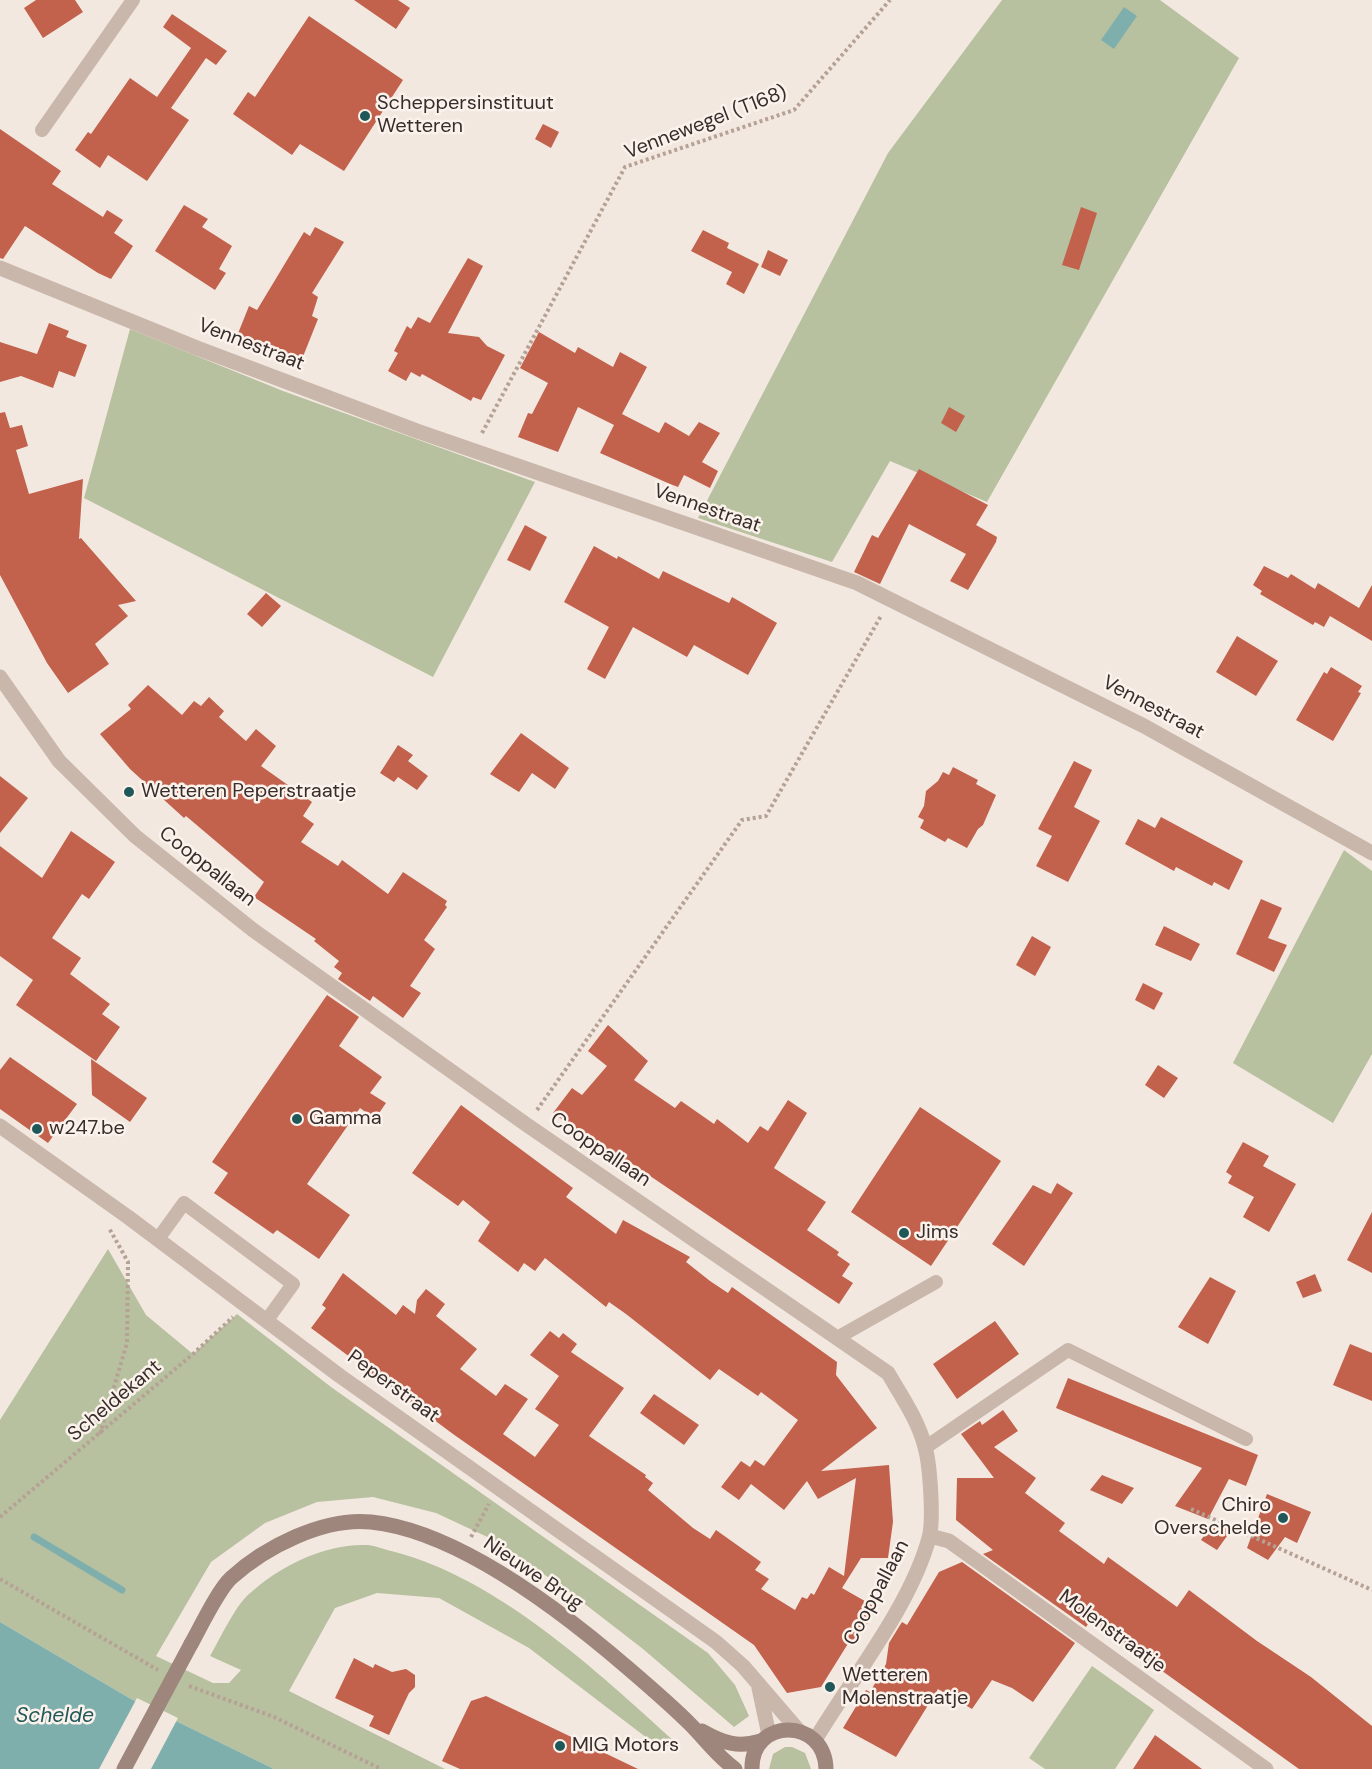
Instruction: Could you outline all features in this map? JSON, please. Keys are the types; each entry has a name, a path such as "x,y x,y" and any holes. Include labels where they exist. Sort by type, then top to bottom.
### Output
{"main road":[{"name":"Nieuwe Brug","path":"124,1769 190,1644 229,1579 277,1545 323,1527 371,1522 428,1537 484,1562 628,1668 691,1724 721,1759 735,1769"},
{"name":"Nieuwe Brug","path":"691,1724 722,1743 748,1745 778,1731 798,1730"},
{"path":"798,1730 815,1740 822,1750 826,1769"},
{"path":"752,1769 752,1758 765,1738"}],"street":[{"name":"Vennestraat","path":"0,268 197,348 473,450 857,583 1144,726 1372,854"},
{"name":"Cooppallaan","path":"0,677 59,761 135,836 253,930 526,1125 888,1373 910,1409 926,1447 930,1488 930,1536 896,1609 815,1740"},
{"name":"Peperstraat","path":"0,1126 158,1239 340,1376 716,1642 743,1666 798,1730"},
{"name":"Molenstraatje","path":"930,1536 949,1541 1266,1769"},
{"path":"759,1685 765,1738"}],"lane":[{"path":"42,130 133,0"},
{"path":"158,1239 184,1203 293,1284 267,1320"},
{"path":"837,1338 936,1282"},
{"path":"926,1447 1068,1350 1246,1438"}],"path":[{"name":"Vennewegel (T168)","path":"473,450 625,167 794,110 890,0"},
{"path":"526,1125 742,820 766,816 890,599"},
{"path":"99,1434 127,1343 128,1262 105,1220"},
{"name":"Scheldekant","path":"0,1517 193,1354 245,1303"},
{"path":"463,1553 498,1488"},
{"path":"1191,1509 1372,1590"}],"green space":[{"path":"1002,0 1160,0 1239,58 987,502 890,461 832,562 698,518 888,153"},
{"path":"130,329 283,391 535,482 433,677 84,498"},
{"path":"1344,850 1372,871 1372,1054 1333,1123 1233,1063"},
{"path":"108,1249 146,1315 193,1354 237,1314 331,1387 708,1653 735,1685 749,1716 734,1727 643,1649 568,1591 496,1541 436,1513 373,1497 317,1502 265,1523 211,1562 156,1656 213,1683 229,1683 241,1670 210,1656 233,1614 249,1594 275,1574 304,1558 336,1548 368,1545 433,1565 471,1583 508,1605 579,1658 675,1742 664,1751 529,1648 439,1598 377,1593 335,1608 289,1691 445,1769 274,1769 131,1699 0,1622 0,1420"},
{"path":"1092,1666 1154,1710 1115,1769 1045,1769 1029,1758"},
{"path":"785,1747 792,1747 805,1753 811,1769 769,1769 773,1754"}],"water":[{"path":"1124,7 1137,16 1114,49 1101,40"},
{"name":"Schelde","path":"0,1622 131,1699 274,1769 0,1769"}],"pier":[{"path":"137,1698 178,1718 151,1769 99,1769"}],"building":[{"path":"36,0 75,0 83,12 43,38 24,8"},
{"path":"354,0 398,0 410,8 396,29"},
{"path":"172,14 227,51 216,65 206,58 171,108 189,120 147,181 108,155 100,168 75,150 88,132 91,134 130,78 157,97 191,48 163,27"},
{"path":"309,16 403,80 344,171 300,144 292,155 233,114 248,92 255,97"},
{"path":"543,124 559,132 551,148 535,139"},
{"path":"0,129 61,171 52,184 103,217 107,210 123,220 114,233 133,246 111,279 25,226 3,259 0,258"},
{"path":"184,205 208,219 202,227 232,246 219,269 226,273 215,290 155,251"},
{"path":"1081,207 1097,213 1079,270 1062,265"},
{"path":"315,227 344,242 312,293 318,297 312,316 318,319 302,359 237,336 249,306 257,310 304,232 310,236"},
{"path":"703,230 729,243 727,248 759,264 744,294 726,284 732,272 691,251"},
{"path":"768,250 788,260 780,276 761,267"},
{"path":"468,258 483,266 448,333 479,337 487,346 505,355 481,400 473,397 471,401 422,374 420,377 411,372 406,381 388,371 398,353 394,351 407,326 411,329 418,317 430,323"},
{"path":"49,323 69,331 66,337 87,345 75,377 59,371 53,388 21,376 0,382 0,342 37,354"},
{"path":"539,332 575,353 578,347 613,367 620,352 647,367 622,414 659,433 665,422 689,436 699,422 720,433 702,462 718,471 710,488 684,475 678,487 600,453 614,425 578,407 558,452 518,437 528,413 532,414 548,383 520,368"},
{"path":"949,407 965,416 956,432 941,423"},
{"path":"5,412 10,428 22,425 28,446 16,450 29,494 83,479 79,539 81,538 136,601 118,605 128,616 95,644 109,664 68,693 47,663 0,575 0,413"},
{"path":"919,469 988,505 976,525 997,537 996,542 968,590 950,581 966,554 909,524 880,584 854,572 872,535 878,538"},
{"path":"525,525 547,537 530,571 507,560"},
{"path":"594,546 617,559 618,556 659,579 663,571 729,603 732,597 777,623 748,675 694,645 687,657 633,627 605,679 587,669 609,627 564,602"},
{"path":"1264,566 1288,578 1291,574 1315,589 1318,583 1359,608 1372,585 1372,641 1330,616 1324,627 1315,622 1313,625 1260,594 1262,591 1253,585"},
{"path":"266,593 281,606 262,627 247,614"},
{"path":"1237,636 1278,661 1256,696 1216,672"},
{"path":"1331,667 1362,686 1358,692 1361,693 1333,741 1296,720 1324,672 1327,674"},
{"path":"148,685 182,715 194,701 201,706 209,697 224,711 219,717 246,741 256,729 276,746 261,766 312,802 303,816 314,824 301,842 338,866 342,860 388,894 403,872 447,901 445,905 447,907 424,940 435,949 410,986 421,993 403,1018 373,996 370,1001 338,979 342,973 334,967 339,961 314,941 316,939 254,897 264,882 186,816 184,818 130,769 100,734 131,709 128,705"},
{"path":"521,733 569,768 555,789 532,773 519,792 490,774"},
{"path":"398,745 413,755 408,761 428,776 417,790 398,777 394,782 380,773"},
{"path":"1074,761 1092,770 1074,807 1100,821 1068,882 1036,866 1052,836 1038,829"},
{"path":"953,767 978,780 976,784 996,795 983,825 978,829 967,848 948,838 945,842 920,828 924,820 918,817 924,806 926,791 938,781 943,772 949,775"},
{"path":"0,776 28,798 0,833"},
{"path":"1161,817 1243,861 1229,890 1214,882 1212,886 1176,867 1174,871 1125,844 1138,819 1155,828"},
{"path":"71,831 115,862 89,899 82,894 52,938 81,958 70,974 110,1004 102,1014 120,1027 96,1061 16,1005 33,980 0,956 0,846 42,878"},
{"path":"1261,899 1282,908 1268,938 1287,945 1274,972 1236,954"},
{"path":"1164,926 1200,944 1191,961 1155,945"},
{"path":"1032,936 1051,947 1035,976 1016,965"},
{"path":"1143,983 1163,993 1154,1010 1135,1000"},
{"name":"Gamma","path":"327,995 359,1017 339,1046 382,1077 370,1093 386,1103 375,1119 360,1108 307,1184 350,1215 319,1259 277,1230 273,1234 214,1193 228,1173 212,1162"},
{"path":"608,1025 648,1061 634,1080 675,1108 681,1101 714,1124 717,1119 748,1143 760,1126 768,1131 788,1100 807,1113 774,1168 826,1202 807,1230 839,1252 837,1255 850,1264 842,1276 853,1283 839,1304 628,1161 626,1164 553,1113 572,1088 582,1095 607,1066 588,1051"},
{"path":"10,1057 77,1104 48,1143 0,1109 0,1070"},
{"path":"91,1059 147,1098 130,1122 92,1095"},
{"path":"1158,1065 1178,1078 1164,1098 1145,1085"},
{"path":"461,1105 573,1188 566,1197 616,1234 623,1220 690,1257 686,1262 710,1281 728,1293 732,1287 837,1362 836,1375 877,1428 821,1471 889,1465 893,1522 888,1558 861,1558 842,1588 877,1608 854,1645 849,1642 821,1687 787,1693 754,1645 453,1434 311,1328 326,1308 322,1305 343,1273 396,1315 403,1305 415,1314 417,1300 426,1289 445,1304 436,1316 477,1349 460,1369 496,1396 505,1384 528,1399 503,1434 535,1457 559,1425 535,1409 559,1376 530,1355 550,1331 559,1338 563,1333 577,1344 571,1352 624,1388 589,1436 646,1475 645,1477 653,1483 648,1490 693,1528 710,1539 716,1530 761,1562 755,1570 769,1579 761,1589 795,1610 802,1597 807,1599 811,1593 814,1595 829,1567 844,1576 856,1478 818,1499 807,1481 784,1510 751,1484 739,1500 721,1487 741,1461 750,1467 755,1460 764,1466 798,1420 761,1392 758,1396 719,1369 710,1380 609,1302 606,1307 545,1258 535,1271 524,1263 518,1272 478,1241 490,1222 463,1200 458,1206 412,1173"},
{"path":"920,1107 1001,1161 931,1266 851,1212"},
{"path":"1243,1142 1269,1156 1263,1166 1296,1184 1269,1232 1243,1217 1254,1197 1228,1183 1232,1176 1226,1172"},
{"path":"1057,1183 1073,1193 1024,1266 992,1244 1033,1185 1051,1194"},
{"path":"1372,1212 1372,1273 1347,1260"},
{"path":"1315,1274 1322,1291 1303,1298 1296,1282"},
{"path":"1210,1277 1236,1291 1208,1344 1178,1327"},
{"path":"995,1321 1019,1354 957,1399 933,1364"},
{"path":"1350,1344 1372,1353 1372,1401 1333,1385"},
{"path":"1068,1378 1258,1455 1246,1486 1229,1479 1208,1519 1175,1506 1202,1468 1056,1408"},
{"path":"654,1394 699,1425 684,1445 640,1413"},
{"path":"1003,1410 1018,1431 994,1447 1036,1478 1025,1493 1065,1523 1059,1531 1104,1564 1108,1557 1177,1607 1189,1590 1257,1641 1311,1677 1372,1726 1372,1769 1299,1769 1091,1620 1086,1627 983,1554 993,1550 956,1520 957,1478 994,1478 961,1434 980,1421 982,1425"},
{"path":"1102,1475 1134,1488 1122,1504 1090,1490"},
{"name":"Chiro Overschelde","path":"1267,1494 1311,1512 1297,1543 1285,1537 1268,1560 1247,1548"},
{"path":"1214,1522 1232,1529 1217,1550 1201,1540"},
{"path":"962,1562 1075,1643 1033,1702 1012,1688 992,1680 972,1709 938,1689 896,1757 843,1728 866,1690 870,1692 886,1664 889,1643 902,1622 907,1625 939,1572"},
{"path":"354,1658 373,1668 375,1664 392,1672 406,1669 415,1675 415,1687 409,1693 389,1735 369,1726 374,1716 335,1698"},
{"path":"486,1696 638,1769 460,1769 442,1761 471,1701"},
{"path":"1155,1735 1202,1769 1133,1769"}],"waterway":[{"path":"34,1537 122,1590"}],"place":[{"name":"Scheppersinstituut Wetteren","path":"365,116"},
{"name":"Wetteren Peperstraatje","path":"129,792"},
{"name":"Gamma","path":"297,1119"},
{"name":"w247.be","path":"37,1129"},
{"name":"Jims","path":"904,1233"},
{"name":"Chiro Overschelde","path":"1283,1518"},
{"name":"Wetteren Molenstraatje","path":"830,1687"},
{"name":"MIG Motors","path":"560,1746"}]}
